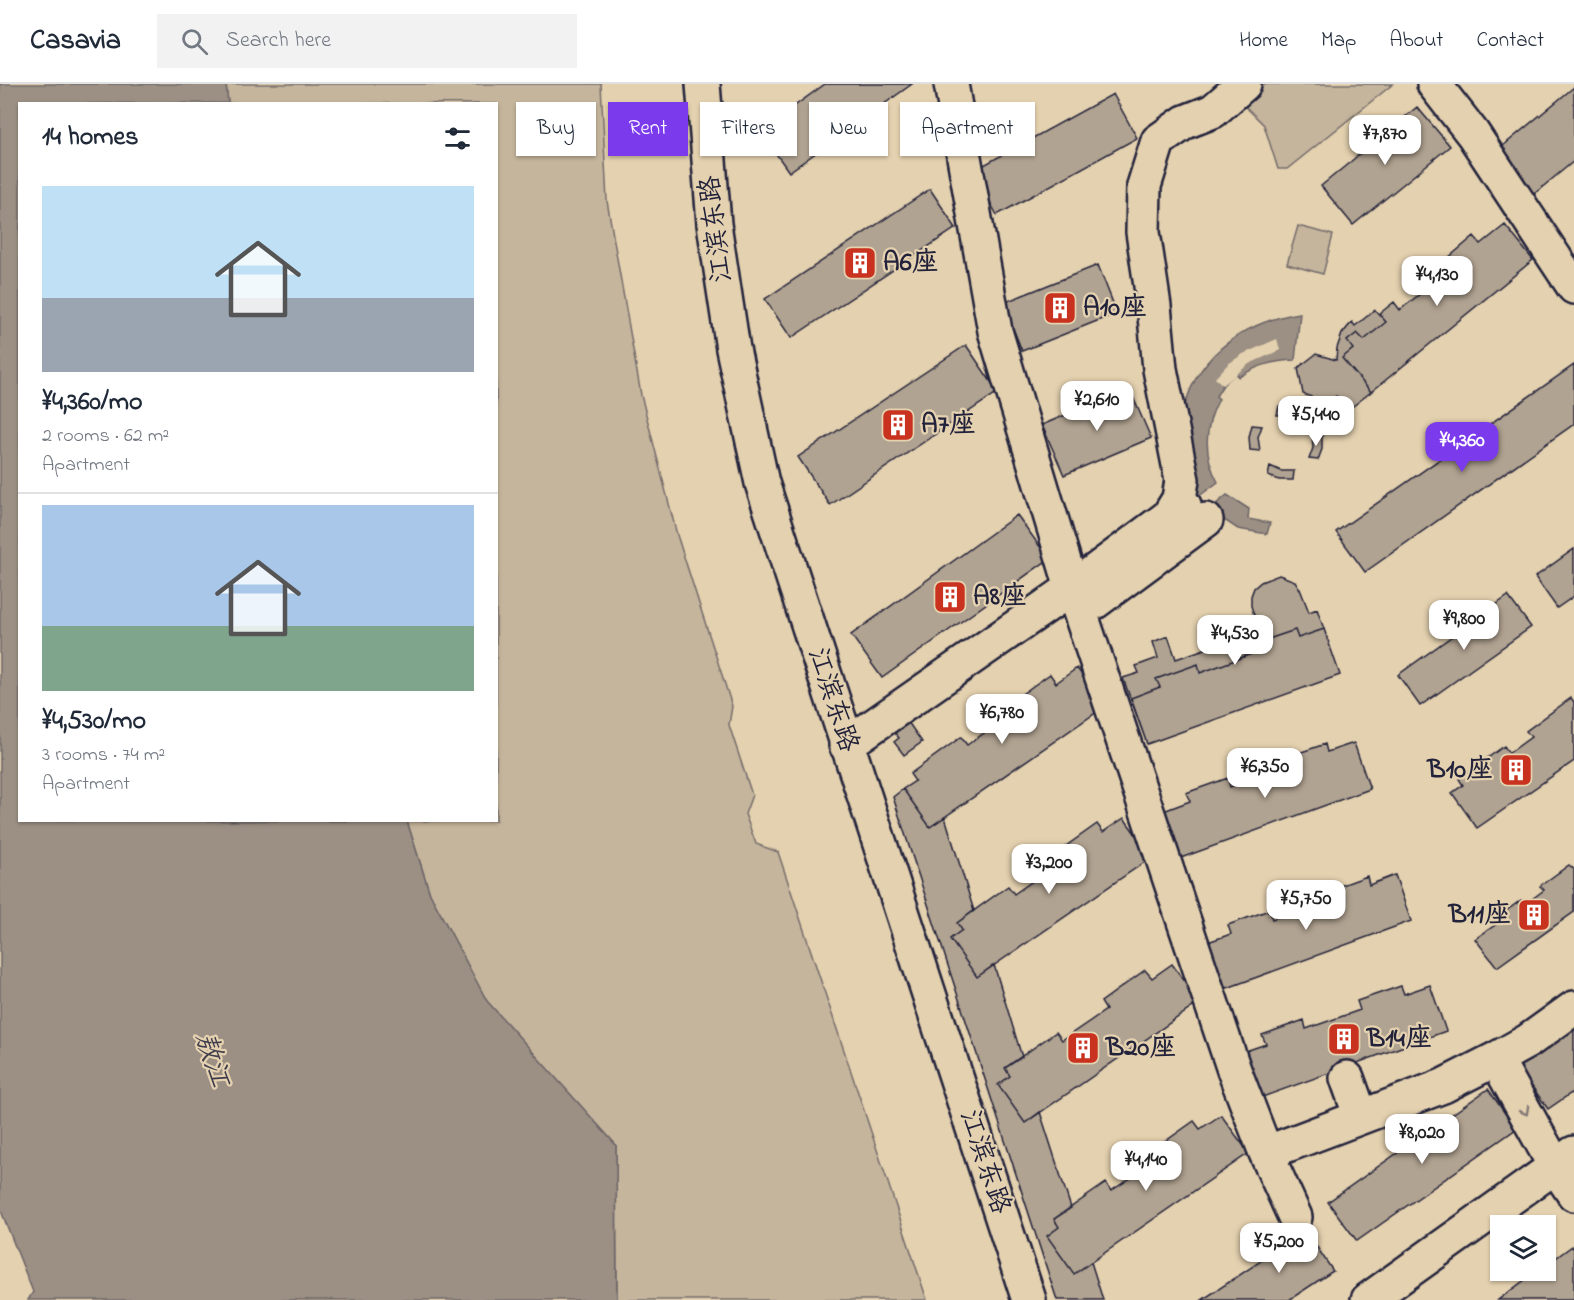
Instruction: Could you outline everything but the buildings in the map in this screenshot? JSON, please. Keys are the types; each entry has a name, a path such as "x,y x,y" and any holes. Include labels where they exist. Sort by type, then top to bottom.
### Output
{"street":[{"name":"江滨东路","path":"703,84 716,235 733,350 762,483 1029,1300"},
{"path":"951,84 995,331 1234,1070 1266,1153 1295,1217"},
{"path":"846,745 1082,601 1188,512 1179,499 1182,480 1160,369 1154,306 1143,232 1144,186 1158,141 1185,122 1213,111 1244,84"},
{"path":"1434,84 1473,134 1574,287"},
{"path":"1082,601 1122,681"},
{"path":"1266,1153 1443,1086 1528,1041 1574,1008"},
{"path":"1496,1059 1564,1159 1574,1194"},
{"path":"1347,1078 1361,1117"},
{"path":"1368,1300 1564,1159"}],"shaded area":[{"path":"226,84 601,84 607,201 641,395 677,535 732,706 729,725 752,795 745,814 756,844 778,852 927,1300 617,1300 616,1145 487,1002 430,894 407,822 498,822 498,102 228,102"},
{"path":"1259,84 1393,84 1287,169 1278,169 1264,125 1245,106 1243,98"},
{"path":"1298,226 1333,235 1323,274 1287,264"}],"water":[{"name":"敖江","path":"0,84 226,84 228,102 18,102 18,822 407,822 430,894 487,1001 616,1145 617,1300 28,1300 33,1292 0,1208"},
{"path":"1300,313 1295,360 1266,364 1239,377 1236,373 1223,385 1216,396 1219,399 1210,420 1207,440 1210,461 1218,482 1198,497 1190,476 1182,433 1187,399 1196,379 1222,347 1239,335 1258,325"},
{"path":"1227,495 1249,509 1248,519 1270,523 1267,534 1238,529 1209,510"}],"pier":[{"path":"1277,339 1280,350 1249,364 1223,385 1215,378 1228,364 1243,354"}],"place":[{"name":"A6座","path":"860,263"},
{"name":"A10座","path":"1060,308"},
{"name":"A7座","path":"898,425"},
{"name":"A8座","path":"950,597"},
{"name":"B10座","path":"1516,770"},
{"name":"B11座","path":"1534,915"},
{"name":"B14座","path":"1344,1039"},
{"name":"B20座","path":"1083,1048"}]}
